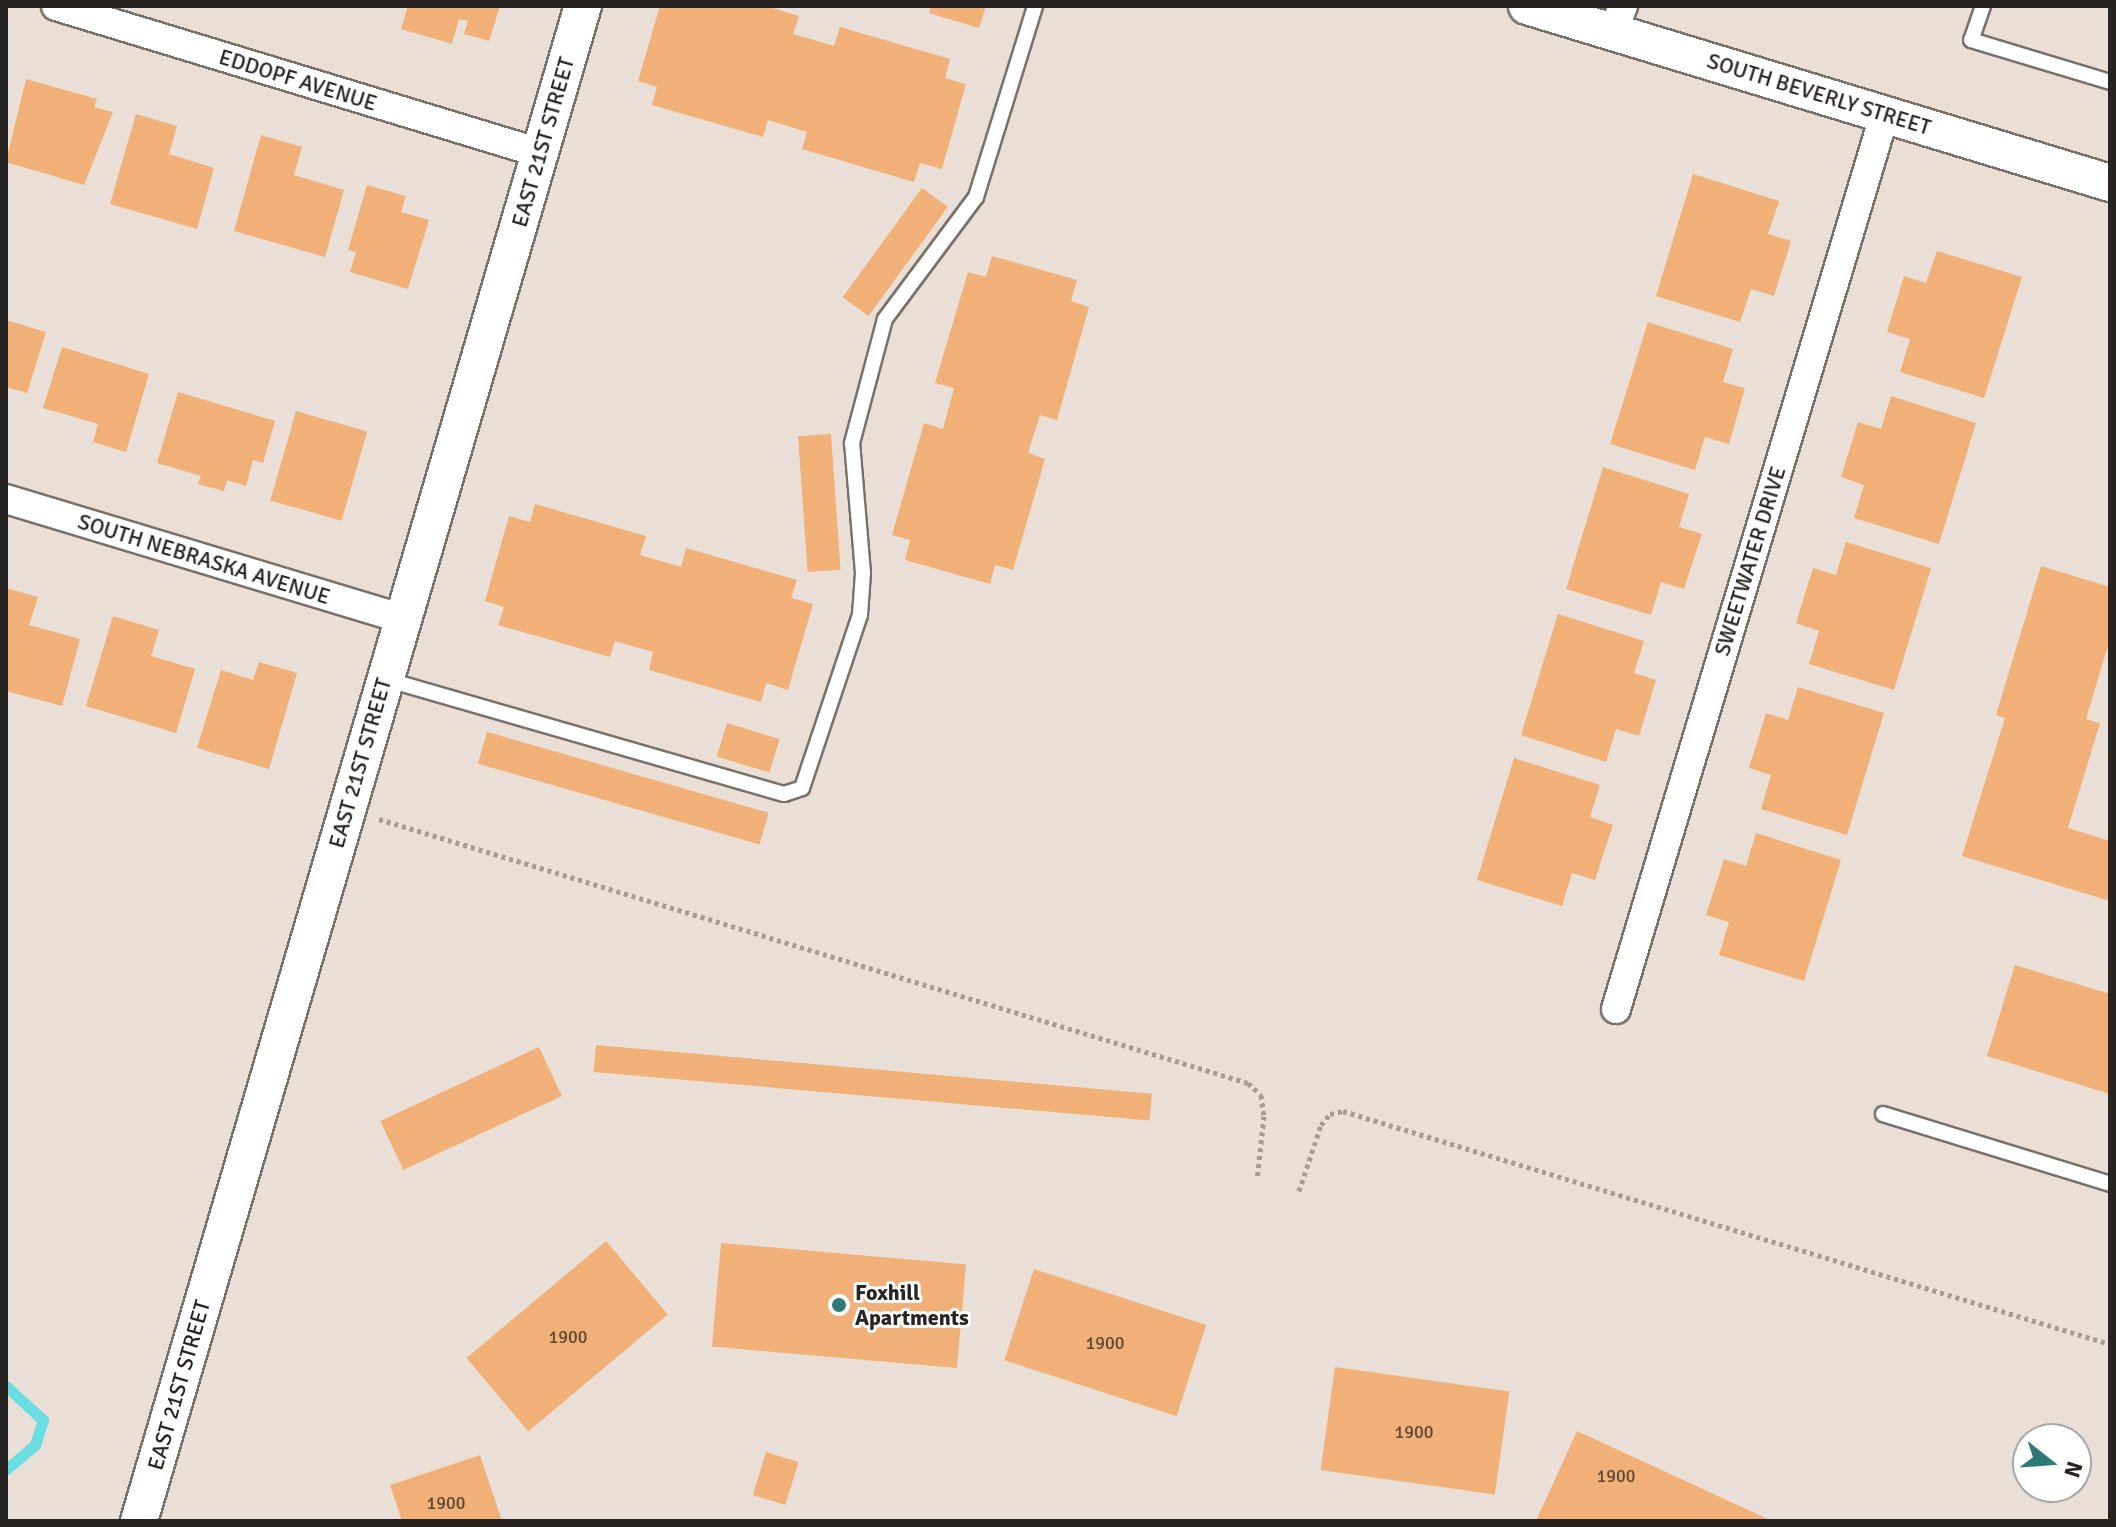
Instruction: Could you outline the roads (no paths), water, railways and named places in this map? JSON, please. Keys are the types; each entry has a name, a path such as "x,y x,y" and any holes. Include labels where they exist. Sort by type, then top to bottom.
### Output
{"street":[{"name":"EDDOPF AVENUE","path":"56,6 540,153"},
{"name":"EAST 21ST STREET","path":"139,1521 583,6"},
{"name":"SOUTH BEVERLY STREET","path":"1527,6 1618,19 1885,113 2110,183"},
{"name":"SWEETWATER DRIVE","path":"1616,1009 1885,113"},
{"name":"SOUTH NEBRASKA AVENUE","path":"6,499 403,619"}],"lane":[{"path":"385,679 784,794 802,788 860,615 863,573 852,443 885,319 976,197 1035,6"},
{"path":"1983,6 1971,40 2110,82"},
{"path":"1883,1114 2110,1184"}],"waterway":[{"path":"6,1386 43,1420 35,1445 6,1469"}],"place":[{"name":"Foxhill Apartments","path":"839,1305"}]}
